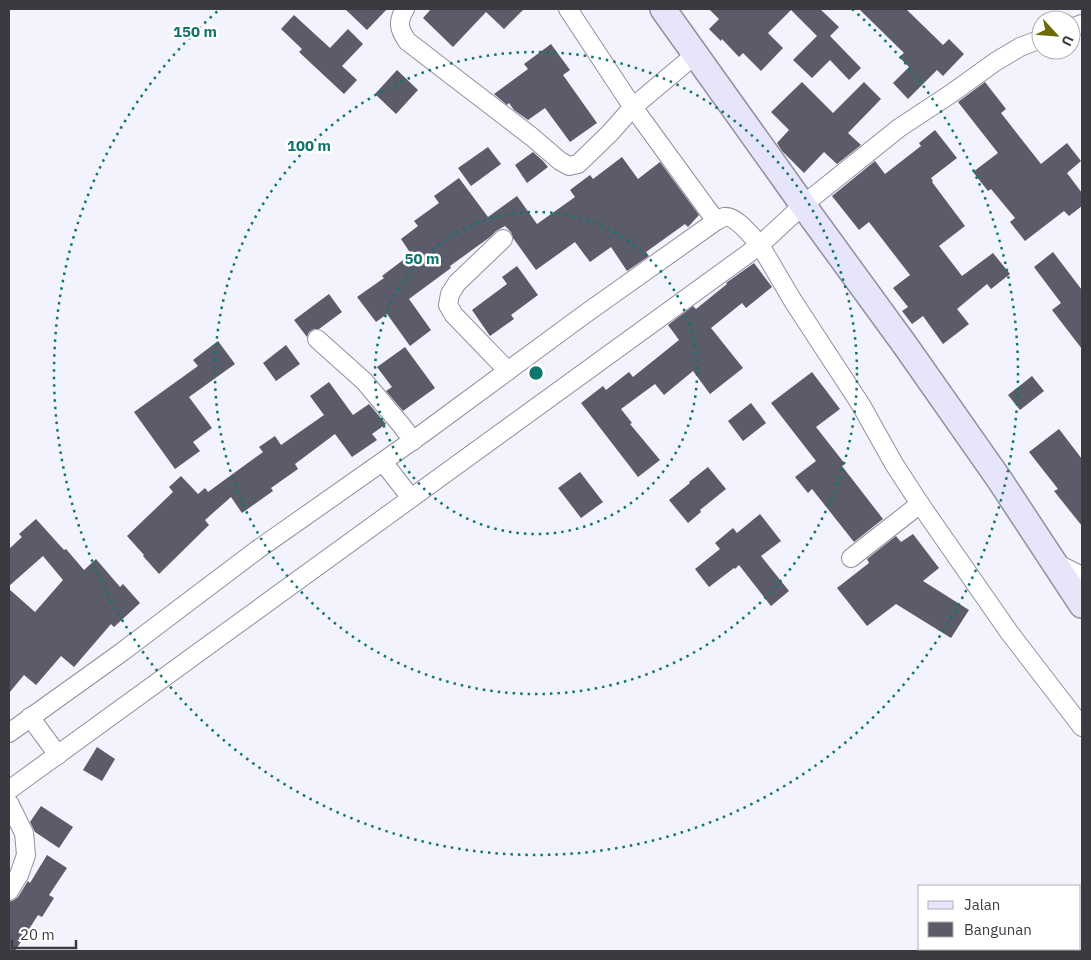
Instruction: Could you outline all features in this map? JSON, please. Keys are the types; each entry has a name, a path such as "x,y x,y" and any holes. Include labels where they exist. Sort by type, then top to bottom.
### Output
{"main road":[{"path":"663,9 688,61 802,206 906,345 1082,605"}],"street":[{"path":"405,9 401,16 400,31 407,41 532,137 560,161 570,166 578,164 638,102 688,61"},
{"path":"568,9 725,220 763,242 793,301 861,405 894,464 920,504 1009,632 1082,727"},
{"path":"9,790 763,242 802,206 899,128 995,62 1031,43"},
{"path":"9,732 122,652 256,550 383,462 585,314 725,220"},
{"path":"503,238 457,283 450,294 448,305 454,315 508,371"},
{"path":"317,339 364,381 413,440"},
{"path":"383,462 411,498"},
{"path":"851,558 920,504"},
{"path":"1055,563 1082,576"},
{"path":"30,717 58,754"},
{"path":"9,803 24,833 26,855 19,875 9,891"}],"building":[{"path":"345,9 387,9 367,30"},
{"path":"431,9 524,9 504,29 486,12 453,47 423,18"},
{"path":"709,9 820,9 839,27 830,36 861,68 849,80 830,60 812,78 793,60 817,36 791,10 768,33 783,48 761,71 743,53 739,57 722,39 721,41 709,29 719,19"},
{"path":"859,9 906,9 943,45 949,39 964,54 943,76 937,70 908,99 893,83 909,67 899,57 904,53"},
{"path":"294,15 330,48 348,29 363,44 342,66 357,80 344,94 299,52 302,49 281,29"},
{"path":"551,44 570,70 563,75 597,123 570,142 545,108 528,120 514,110 509,103 507,105 494,94 528,69 524,64"},
{"path":"397,70 418,90 396,114 375,94"},
{"path":"802,82 833,113 864,82 881,99 848,133 861,145 837,164 824,152 804,173 782,151 777,143 789,130 771,112"},
{"path":"985,82 1006,109 1001,113 1041,164 1067,143 1081,161 1067,173 1082,193 1082,206 1069,216 1064,211 1025,241 1010,222 1015,218 991,189 988,191 973,172 998,153 958,102"},
{"path":"935,130 957,158 931,178 932,182 965,226 939,246 962,276 993,253 1010,274 991,289 987,284 957,309 969,324 943,344 923,316 912,324 902,311 908,307 893,288 910,275 869,222 859,230 832,196 875,161 885,174 921,146 919,143"},
{"path":"488,147 501,164 471,186 458,168"},
{"path":"533,152 548,167 527,183 515,165"},
{"path":"622,157 638,179 660,162 699,215 688,227 685,224 646,252 649,256 627,271 611,247 590,262 575,242 536,270 505,226 409,299 431,330 410,346 387,314 376,322 357,297 384,278 382,276 411,254 401,239 418,226 414,221 439,203 434,196 459,178 488,217 517,196 537,224 575,197 570,190 590,175 593,179"},
{"path":"1053,252 1082,290 1082,349 1052,310 1061,303 1034,267"},
{"path":"754,263 772,287 746,308 742,303 711,328 743,368 710,394 693,371 664,395 655,384 621,409 632,423 630,424 660,460 638,477 581,403 603,386 606,390 629,372 633,377 679,340 668,325 693,306 696,309 726,283"},
{"path":"517,266 538,295 511,315 514,319 490,336 472,310 507,284 502,277"},
{"path":"329,294 342,312 319,329 309,332 307,337 294,320"},
{"path":"218,341 235,364 189,397 212,428 193,442 200,451 175,469 134,412 198,366 193,360"},
{"path":"286,345 300,364 276,381 263,363"},
{"path":"405,347 435,388 403,411 386,391 392,387 377,367"},
{"path":"812,372 840,409 816,427 845,464 842,466 883,519 854,542 812,489 808,493 795,477 816,461 771,403"},
{"path":"1032,376 1044,391 1020,410 1008,395"},
{"path":"329,382 353,415 369,404 386,424 372,434 377,440 352,457 335,434 295,464 298,469 271,488 273,491 242,513 231,497 205,520 209,525 159,574 127,536 173,492 169,487 181,476 198,494 205,488 208,492 263,452 259,447 275,436 281,445 324,415 310,396"},
{"path":"751,403 766,423 743,441 728,421"},
{"path":"1059,429 1082,459 1082,526 1054,491 1058,489 1029,452"},
{"path":"708,467 726,489 700,510 701,512 688,523 669,500"},
{"path":"580,472 603,502 581,518 558,488"},
{"path":"760,514 781,541 761,556 789,591 771,606 739,565 709,587 695,569 720,549 715,543 733,528 737,533"},
{"path":"36,519 84,570 96,559 120,587 123,584 140,603 114,627 111,624 74,667 61,656 36,685 24,675 9,693 9,589 35,612 63,580 43,556 9,586 9,549 22,537 19,534"},
{"path":"913,534 939,568 923,581 969,610 951,638 896,604 867,626 837,588 869,563 867,559 896,536 901,542"},
{"path":"97,747 115,759 102,781 83,770"},
{"path":"41,806 73,827 59,848 35,832 30,822"},
{"path":"47,855 67,868 49,895 54,898 42,917 38,915 15,951 9,951 9,902 18,897 28,881 30,883"}]}
